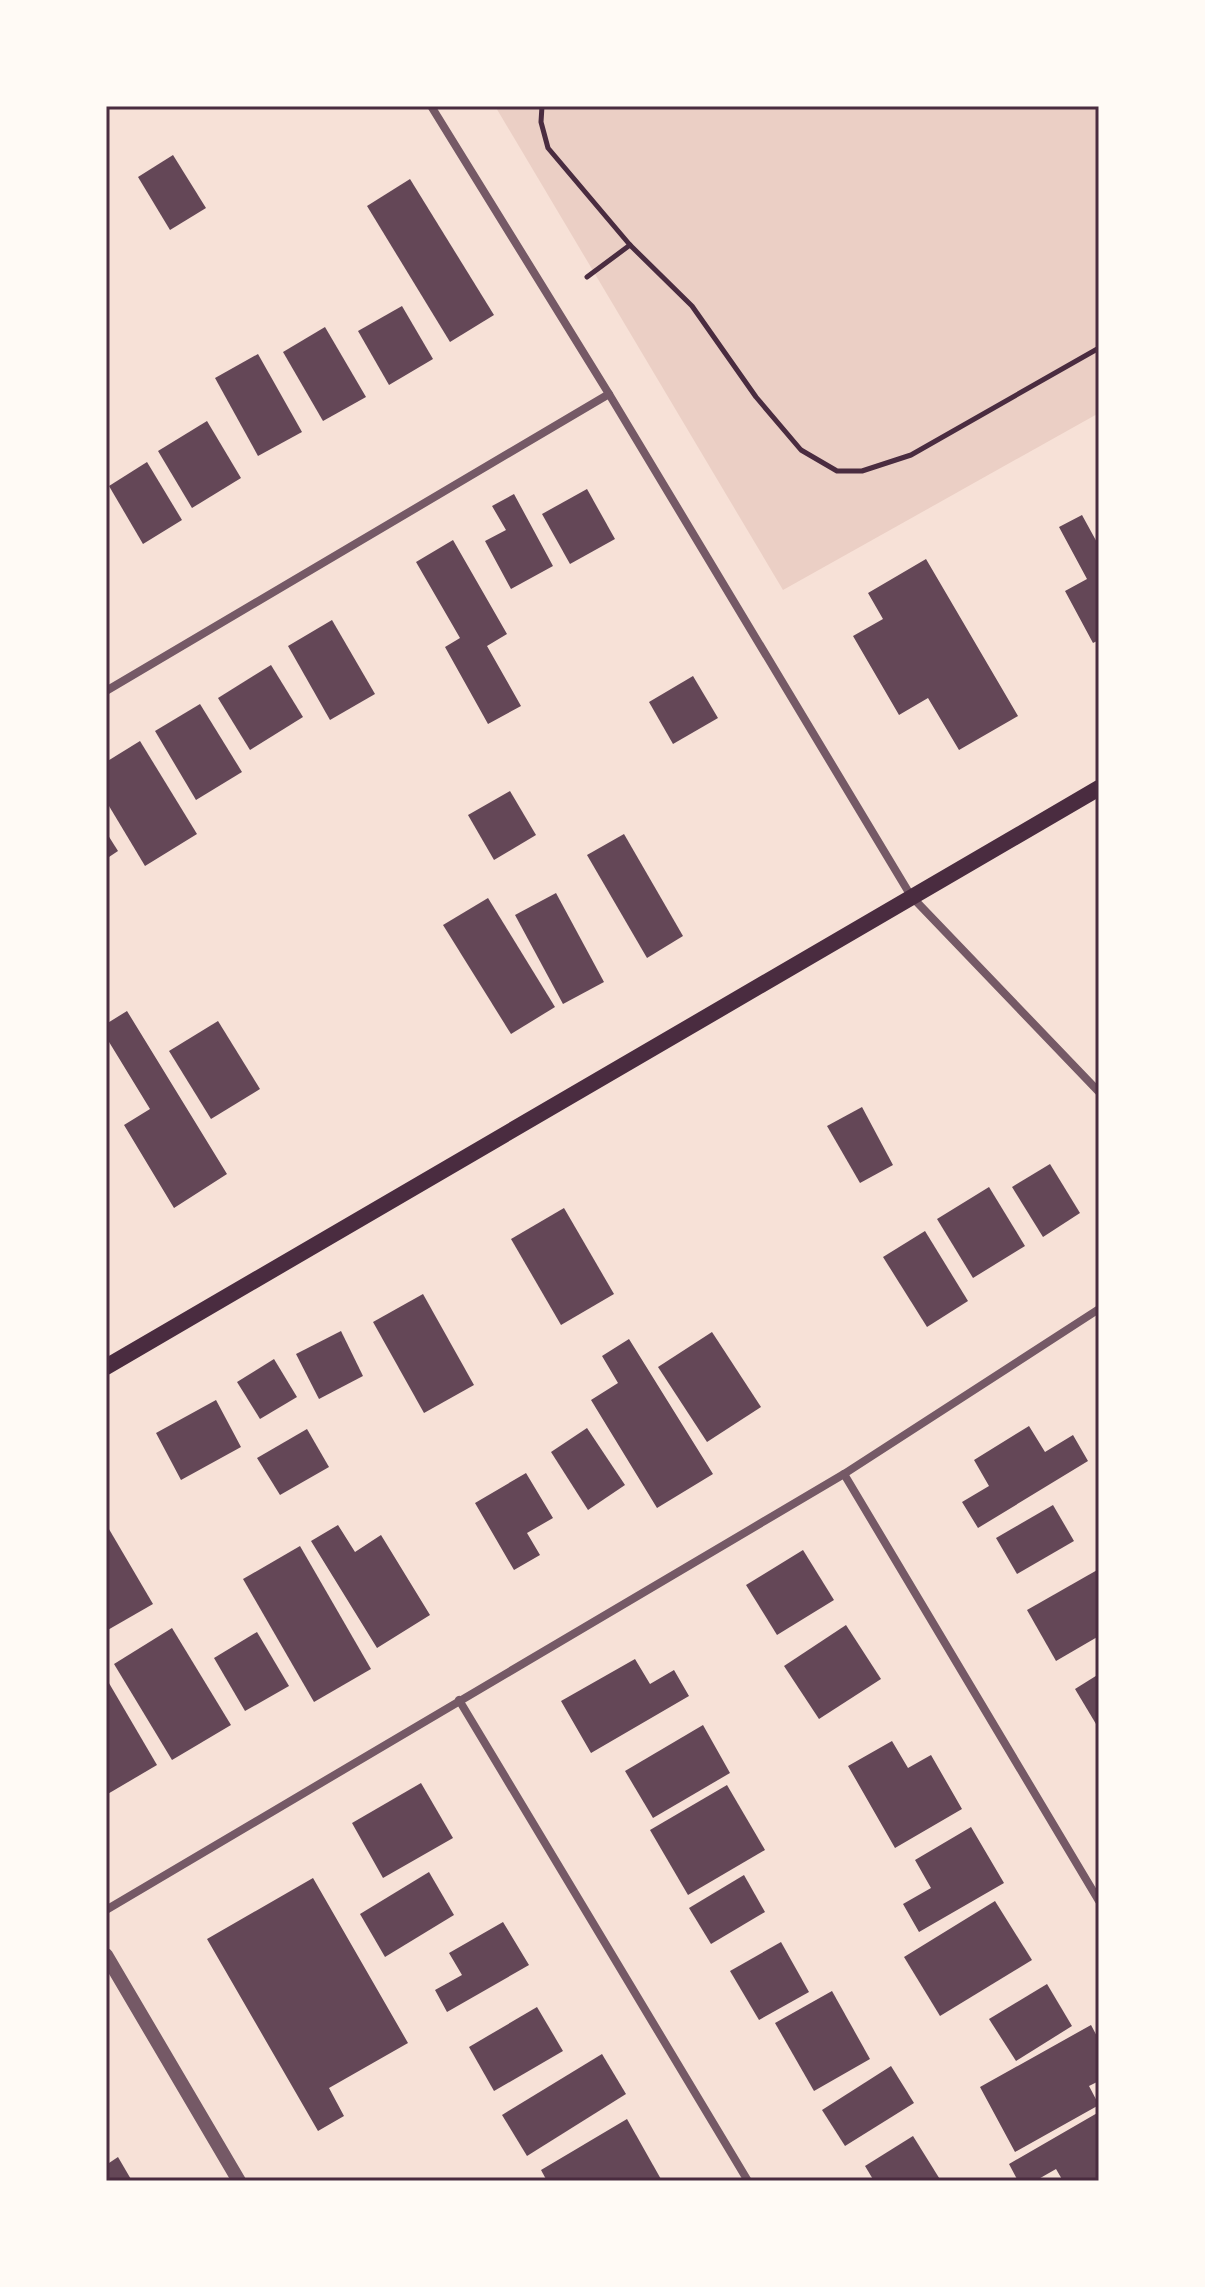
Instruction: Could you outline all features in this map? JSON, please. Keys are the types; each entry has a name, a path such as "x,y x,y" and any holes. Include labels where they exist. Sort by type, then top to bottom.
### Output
{"main road":[{"path":"106,1367 1099,788"}],"street":[{"path":"431,106 609,394 911,896 1099,1092"},
{"path":"106,691 609,394"},
{"path":"106,1910 844,1474 1099,1309"},
{"path":"844,1474 1099,1901"},
{"path":"459,1700 748,2181"},
{"path":"106,1955 239,2181"}],"path":[{"path":"542,106 541,122 548,148 630,245 692,306 756,397 801,450 837,471 862,471 911,455 1099,348"},
{"path":"587,277 630,245"}],"shaded area":[{"path":"495,106 1099,106 1099,413 783,590"}],"building":[{"path":"173,155 206,208 170,230 138,177"},
{"path":"410,179 494,315 450,342 367,206"},
{"path":"402,306 433,359 389,385 358,331"},
{"path":"325,327 366,397 323,421 283,352"},
{"path":"258,354 302,432 258,456 215,378"},
{"path":"207,421 241,478 192,508 158,451"},
{"path":"147,462 182,520 143,544 109,486"},
{"path":"587,489 615,539 570,564 542,514"},
{"path":"514,494 553,566 511,589 485,541 506,530 492,506"},
{"path":"1082,515 1099,546 1099,640 1093,643 1065,591 1087,579 1059,527"},
{"path":"453,540 507,634 487,646 521,706 488,724 445,647 460,638 416,562"},
{"path":"926,559 1018,716 959,750 928,698 899,715 853,636 883,619 868,593"},
{"path":"332,620 375,694 330,720 288,646"},
{"path":"271,665 303,717 250,750 218,698"},
{"path":"693,676 718,718 673,744 649,702"},
{"path":"200,704 242,772 196,800 155,731"},
{"path":"140,741 197,834 145,866 106,801 106,762"},
{"path":"510,791 536,835 494,860 468,815"},
{"path":"106,832 118,851 106,859"},
{"path":"624,834 683,936 647,958 587,855"},
{"path":"556,893 604,982 563,1004 515,915"},
{"path":"488,898 555,1007 511,1034 443,925"},
{"path":"127,1011 227,1174 174,1208 124,1125 150,1109 106,1037 106,1024"},
{"path":"218,1021 260,1089 211,1119 169,1051"},
{"path":"862,1107 893,1165 860,1183 827,1126"},
{"path":"1050,1164 1080,1213 1043,1237 1012,1187"},
{"path":"989,1187 1025,1246 973,1278 937,1219"},
{"path":"564,1208 614,1294 561,1325 511,1239"},
{"path":"925,1231 968,1301 927,1327 883,1257"},
{"path":"423,1294 474,1385 424,1413 373,1322"},
{"path":"341,1331 363,1376 319,1399 296,1354"},
{"path":"712,1332 761,1407 707,1442 658,1367"},
{"path":"629,1339 713,1474 657,1508 591,1400 618,1383 602,1356"},
{"path":"274,1359 297,1397 260,1419 237,1382"},
{"path":"216,1400 241,1447 181,1480 156,1433"},
{"path":"1029,1426 1045,1452 1073,1435 1088,1461 978,1528 962,1502 989,1486 974,1460"},
{"path":"587,1428 625,1485 588,1510 551,1452"},
{"path":"307,1429 329,1467 280,1495 257,1458"},
{"path":"526,1473 553,1518 527,1533 540,1555 514,1570 475,1503"},
{"path":"1053,1505 1074,1541 1017,1574 996,1538"},
{"path":"106,1524 153,1604 106,1631"},
{"path":"338,1525 355,1552 381,1535 430,1615 377,1648 311,1541"},
{"path":"300,1546 371,1669 314,1702 243,1579"},
{"path":"803,1550 834,1600 777,1635 746,1585"},
{"path":"1099,1569 1099,1636 1056,1661 1027,1610"},
{"path":"846,1625 881,1679 819,1719 784,1666"},
{"path":"172,1628 231,1725 172,1760 114,1664"},
{"path":"257,1632 289,1686 245,1711 214,1658"},
{"path":"635,1659 650,1684 674,1670 689,1696 591,1753 561,1701"},
{"path":"1099,1674 1099,1729 1075,1689"},
{"path":"106,1678 157,1765 106,1795"},
{"path":"703,1725 730,1773 653,1818 625,1771"},
{"path":"892,1741 908,1768 931,1755 962,1809 895,1848 848,1766"},
{"path":"421,1783 453,1838 383,1878 352,1823"},
{"path":"727,1785 765,1850 688,1895 650,1830"},
{"path":"971,1827 1004,1883 919,1932 903,1904 931,1888 915,1860"},
{"path":"429,1872 454,1915 385,1957 360,1914"},
{"path":"744,1875 765,1912 711,1944 689,1908"},
{"path":"313,1878 408,2043 329,2088 344,2116 318,2131 207,1939"},
{"path":"995,1901 1032,1960 940,2016 904,1957"},
{"path":"503,1922 529,1965 447,2012 435,1990 462,1975 449,1953"},
{"path":"781,1942 809,1992 759,2020 730,1971"},
{"path":"1047,1984 1072,2026 1016,2061 989,2019"},
{"path":"832,1991 870,2059 814,2091 775,2023"},
{"path":"537,2007 563,2051 494,2091 469,2047"},
{"path":"1091,2025 1099,2040 1099,2081 1089,2086 1099,2105 1015,2152 980,2087"},
{"path":"602,2054 626,2094 527,2156 502,2115"},
{"path":"891,2066 914,2103 845,2146 822,2110"},
{"path":"1099,2112 1099,2181 1063,2181 1056,2169 1035,2181 1018,2181 1009,2164"},
{"path":"627,2119 662,2181 547,2181 541,2170"},
{"path":"913,2136 941,2181 874,2181 865,2166"},
{"path":"118,2157 132,2181 106,2181 106,2165"}]}
